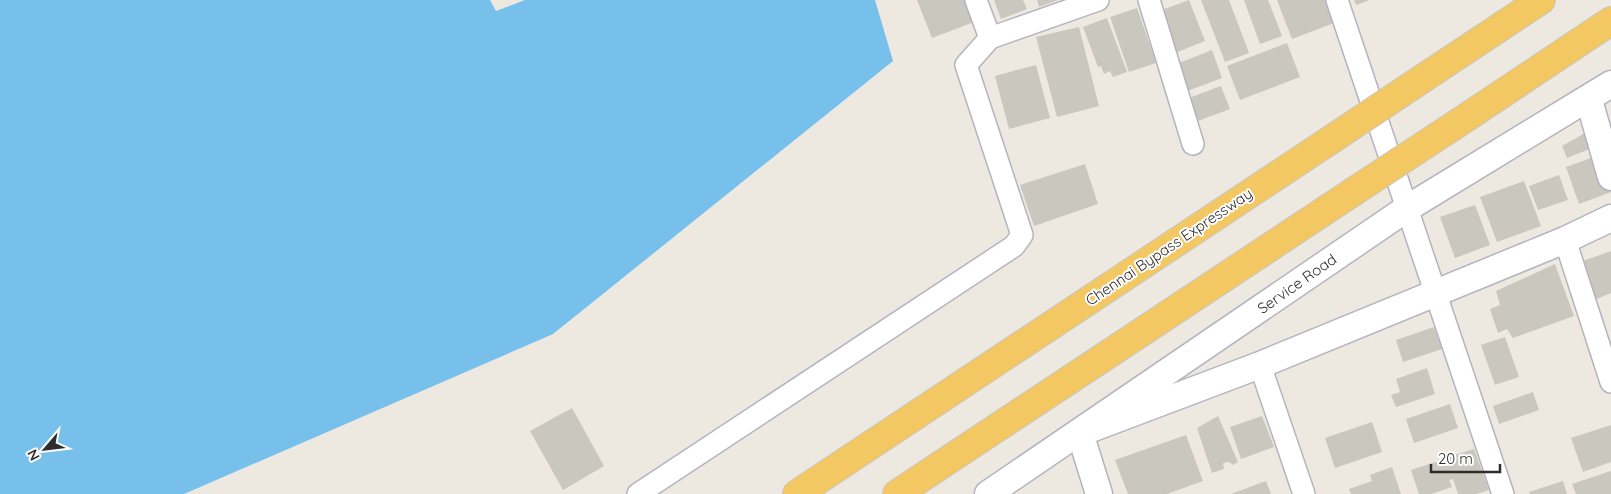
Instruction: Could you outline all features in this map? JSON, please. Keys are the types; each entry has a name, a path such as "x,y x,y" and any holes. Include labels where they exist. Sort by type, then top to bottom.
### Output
{"highway":[{"name":"Chennai Bypass Expressway","path":"797,494 1541,0"},
{"path":"898,494 1611,21"}],"street":[{"path":"976,0 990,38"},
{"path":"638,494 1014,246 1022,235 966,64 990,38 1098,0"},
{"path":"1149,0 1193,144"},
{"path":"1337,0 1434,294 1503,494"},
{"name":"Service Road","path":"988,494 1080,433 1406,208 1589,100 1611,84"},
{"path":"1589,100 1611,177"},
{"path":"1099,494 1080,433 1260,365 1565,240 1611,218"},
{"path":"1565,240 1611,382"},
{"path":"1260,365 1304,494"}],"water":[{"path":"0,0 490,0 496,11 525,0 875,0 893,61 553,334 184,494 0,494"}],"building":[{"path":"917,0 966,0 974,22 932,38"},
{"path":"994,0 1023,0 1027,9 1001,19"},
{"path":"1037,0 1058,0 1039,7"},
{"path":"1189,0 1205,41 1175,53 1159,11"},
{"path":"1201,0 1229,0 1249,53 1225,62"},
{"path":"1244,0 1268,0 1282,36 1260,44"},
{"path":"1277,0 1326,0 1334,23 1292,39"},
{"path":"1354,0 1370,0 1356,5"},
{"path":"1137,8 1156,63 1129,72 1110,17"},
{"path":"1107,18 1127,72 1113,77 1110,71 1104,74 1101,66 1098,67 1083,27"},
{"path":"1079,27 1099,106 1057,117 1036,37"},
{"path":"1287,43 1300,77 1240,100 1227,66"},
{"path":"1212,50 1222,78 1185,92 1174,65"},
{"path":"1036,65 1050,118 1009,129 995,76"},
{"path":"1221,86 1230,109 1195,122 1186,99"},
{"path":"1592,129 1597,146 1567,158 1562,146"},
{"path":"1599,155 1611,186 1611,192 1579,204 1566,167"},
{"path":"1085,164 1098,204 1034,226 1020,185"},
{"path":"1559,175 1568,200 1538,210 1529,186"},
{"path":"1524,181 1541,226 1497,242 1480,197"},
{"path":"1475,205 1490,245 1455,258 1440,217"},
{"path":"1611,251 1611,293 1594,300 1580,262"},
{"path":"1555,264 1574,316 1513,338 1507,329 1498,333 1490,309 1500,305 1496,291"},
{"path":"1434,327 1442,349 1403,362 1396,340"},
{"path":"1505,337 1519,377 1495,385 1481,345"},
{"path":"1427,368 1435,394 1396,407 1391,395 1400,392 1396,379"},
{"path":"1533,392 1539,410 1499,424 1493,406"},
{"path":"1450,404 1458,428 1414,443 1406,419"},
{"path":"572,408 604,466 563,490 530,431"},
{"path":"1218,416 1238,462 1233,465 1229,462 1223,463 1224,469 1212,473 1197,428"},
{"path":"1262,416 1274,447 1241,459 1230,427"},
{"path":"1372,422 1382,452 1335,468 1325,438"},
{"path":"1611,425 1611,462 1583,472 1571,438"},
{"path":"1186,435 1203,481 1167,494 1128,494 1115,460"},
{"path":"1474,449 1489,490 1476,494 1458,494 1453,479 1449,480 1452,487 1431,494 1419,494 1411,470 1444,459 1447,466 1451,465 1448,457"},
{"path":"1392,467 1401,494 1351,494 1349,489 1372,481 1370,475"},
{"path":"1611,471 1611,494 1576,494 1572,484"},
{"path":"1266,481 1271,494 1231,494"},
{"path":"1563,481 1567,494 1530,494 1529,492"}]}
